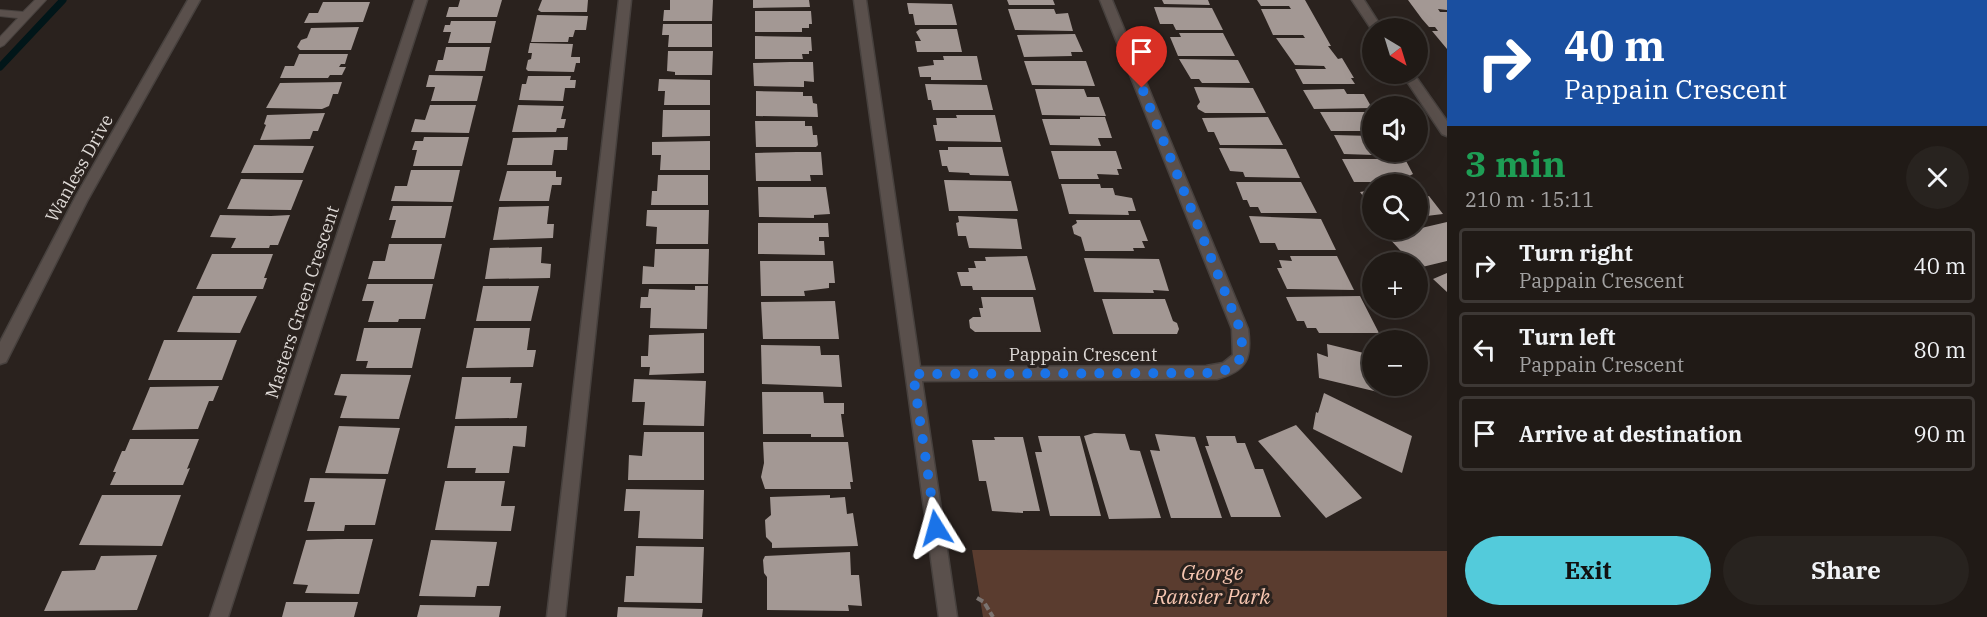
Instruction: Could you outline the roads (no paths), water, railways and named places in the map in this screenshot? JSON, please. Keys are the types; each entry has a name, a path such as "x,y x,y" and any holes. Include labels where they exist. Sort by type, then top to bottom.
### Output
{"street":[{"name":"Wanless Drive","path":"0,357 81,200 194,0"},
{"name":"Masters Green Crescent","path":"219,617 421,0"},
{"path":"556,617 625,0"},
{"path":"860,0 948,617"},
{"name":"Pappain Crescent","path":"913,374 1223,372 1235,366 1244,350 1240,329 1106,0"},
{"path":"1358,0 1370,18"},
{"path":"1415,84 1447,131"}],"lane":[{"path":"0,43 41,0"},
{"path":"0,13 26,16"}],"waterway":[{"path":"0,67 63,0"}],"park label":[{"name":"George Ransier Park","path":"1212,584"}]}
